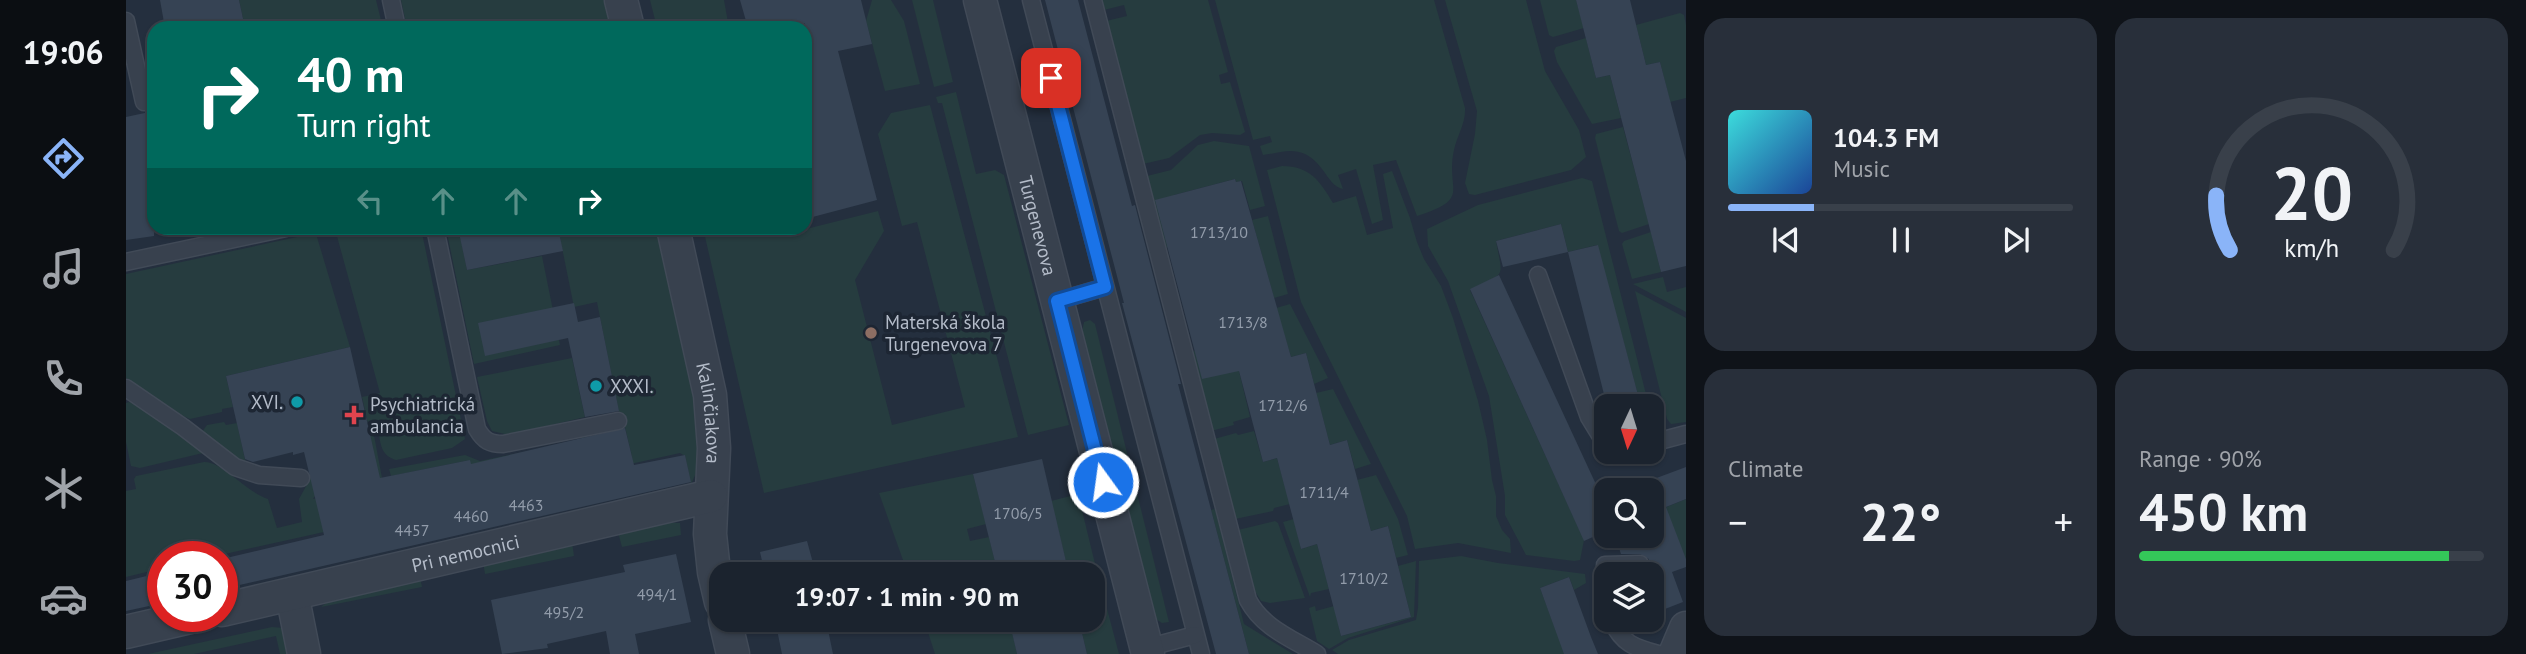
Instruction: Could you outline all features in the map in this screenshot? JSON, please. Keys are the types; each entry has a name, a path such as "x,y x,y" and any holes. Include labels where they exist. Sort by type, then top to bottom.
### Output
{"street":[{"path":"621,0 626,21"},
{"name":"Turgenevova","path":"980,0 1147,651"},
{"name":"Kalinčiakova","path":"675,235 710,395 714,448 710,534 713,562"},
{"name":"Pri nemocnici","path":"238,606 711,496"},
{"path":"292,594 304,654"},
{"path":"126,632 147,627"},
{"path":"1675,654 1686,628"},
{"path":"728,632 733,654"}],"lane":[{"path":"391,0 396,21"},
{"path":"1031,0 1200,654"},
{"path":"1093,0 1248,600 1256,614 1267,624 1317,654"},
{"path":"126,21 144,102"},
{"path":"126,262 253,235"},
{"path":"436,235 477,429 483,439 492,444 503,444 618,421"},
{"path":"1538,275 1594,425"},
{"path":"1057,301 1105,287"},
{"path":"126,388 235,467 259,475 301,478"},
{"path":"1664,440 1686,434"},
{"path":"1618,632 1630,646 1658,654"},
{"path":"1147,651 1195,635"}],"green space":[{"path":"239,0 376,0 381,21 244,21"},
{"path":"401,0 604,0 609,21 406,21"},
{"path":"650,0 724,0 728,21 655,21"},
{"path":"872,0 891,0 904,21 920,84 885,91 866,21"},
{"path":"912,0 933,0 953,82 934,87"},
{"path":"1101,0 1208,0 1228,72 1219,75 1221,84 1230,82 1245,132 1240,135 1200,135 1169,158 1143,164 1106,21 1127,16 1124,5 1104,10"},
{"path":"1215,0 1434,0 1465,108 1463,124 1454,150 1451,198 1434,210 1417,216 1396,160 1373,165 1383,220 1372,224 1356,169 1338,175 1343,189 1337,187 1317,163 1302,153 1288,151 1263,155 1260,146 1272,142 1270,136 1253,140"},
{"path":"1445,0 1526,0 1545,71 1579,130 1586,157 1571,170 1475,195 1469,194 1465,183 1477,111"},
{"path":"1540,0 1576,0 1584,28 1553,37 1549,35"},
{"path":"1680,13 1684,15 1686,25 1686,98 1670,102 1660,62 1646,65 1636,25"},
{"path":"1586,38 1596,78 1610,75 1621,118 1592,124 1557,62 1554,51 1556,47"},
{"path":"956,92 976,174 995,170 1004,175 1069,425 1028,435 942,103 938,103 936,97"},
{"path":"930,105 1018,437 764,493 705,235 812,235 812,228 878,211 884,231 855,280 892,425 965,407 917,222 902,226 878,134 891,113"},
{"path":"1623,127 1649,224 1622,233 1619,231 1595,138 1596,134"},
{"path":"1214,141 1249,146 1265,206 1250,210 1242,181 1236,182 1235,179 1174,195 1171,249 1164,246 1147,176 1171,170 1198,145"},
{"path":"1282,166 1300,169 1313,176 1333,203 1356,196 1367,235 1393,228 1383,174 1392,171 1424,259 1441,286 1453,318 1487,440 1496,496 1496,516 1502,530 1510,539 1511,553 1458,543 1415,549 1407,516 1301,302 1267,170"},
{"path":"1582,178 1592,181 1646,394 1638,394 1597,245 1568,252 1561,224 1496,241 1500,273 1470,290 1584,540 1580,560 1526,555 1505,515 1505,496 1489,396 1448,281 1428,246 1427,229 1478,205"},
{"path":"1268,216 1288,294 1274,298 1252,220"},
{"path":"1651,232 1661,272 1632,279 1622,244"},
{"path":"313,235 317,237 350,347 226,376 233,407 190,419 126,378 126,274"},
{"path":"337,235 422,235 465,439 452,448 396,460 385,454 379,435 374,435 382,478 315,496 313,499 470,460 391,476 389,469 465,455 480,461 581,440 583,435 591,466 632,457 625,427 622,427 597,302 574,307 559,235 659,235 705,435 698,469 691,484 685,456 680,453 238,551 238,541 147,541 147,572 126,577 126,491 136,489 136,476 204,462 211,463 268,499 277,528 302,522 299,499 330,443 370,433 362,397 380,393"},
{"path":"447,235 460,235 467,270 542,256 560,345 474,364"},
{"path":"1663,277 1667,292 1686,287 1686,312 1633,284"},
{"path":"1635,291 1686,318 1686,422 1671,424 1664,407 1664,394 1661,394"},
{"path":"1290,304 1328,378 1314,384 1306,353 1291,357 1276,308"},
{"path":"1090,320 1095,324 1169,622 1162,623 1156,619 1082,332 1084,322"},
{"path":"1212,346 1239,371 1250,417 1233,422 1234,425 1211,431 1191,352"},
{"path":"572,358 585,417 509,435 492,431 487,421 477,377"},
{"path":"1333,389 1371,464 1355,469 1347,440 1330,445 1316,393"},
{"path":"126,403 142,407 203,453 140,468 131,466 126,442"},
{"path":"224,422 226,425 237,423 246,464 202,432 207,425"},
{"path":"1254,431 1263,462 1277,458 1290,504 1274,508 1273,511 1235,519 1214,439"},
{"path":"973,474 986,524 967,529 970,541 989,537 995,562 904,562 879,493"},
{"path":"1376,475 1398,519 1408,555 1396,558 1388,526 1371,531 1357,480"},
{"path":"1078,494 1095,562 1066,562 1051,501"},
{"path":"1686,499 1686,560 1664,508"},
{"path":"1215,509 1244,624 1293,654 1249,654 1211,510"},
{"path":"1294,519 1301,549 1317,544 1329,589 1311,593 1310,597 1283,522"},
{"path":"1275,521 1305,598 1270,603 1261,601 1253,588 1238,530"},
{"path":"658,522 680,523 681,535 622,547 618,532"},
{"path":"572,542 574,556 485,574 483,562"},
{"path":"1461,556 1585,574 1586,583 1574,590 1569,577 1540,588 1565,654 1338,654 1332,650 1349,640 1416,620 1419,561"},
{"path":"1416,561 1414,617 1348,638 1329,649 1317,641 1309,608 1315,606 1316,611 1334,606 1341,636 1411,617 1398,566"},
{"path":"420,577 422,587 321,607 327,602"},
{"path":"1105,601 1119,654 1087,654 1082,632 1105,632"},
{"path":"272,627 284,628 291,654 280,654 276,636 194,654 148,654"},
{"path":"928,632 1012,632 1017,654 935,654"}],"building":[{"path":"160,0 239,0 244,21 164,21"},
{"path":"740,0 861,0 872,44 838,51 877,200 812,217 812,21 746,21"},
{"path":"1045,0 1078,0 1132,206 1135,205 1181,384 1178,384 1249,654 1216,654 1122,303"},
{"path":"1576,0 1630,0 1646,65 1660,62 1686,161 1686,266 1661,272 1610,75 1596,78"},
{"path":"147,112 147,235 154,236 126,240 126,117"},
{"path":"1235,179 1236,182 1241,181 1291,357 1306,353 1330,445 1347,440 1371,531 1388,526 1411,617 1341,636 1317,544 1301,549 1277,458 1263,462 1239,371 1202,379 1155,200"},
{"path":"1561,224 1568,252 1503,267 1496,241"},
{"path":"460,235 560,235 563,251 467,270"},
{"path":"1598,245 1638,394 1604,394 1568,252"},
{"path":"1499,275 1594,480 1594,536 1584,541 1470,289"},
{"path":"574,303 578,322 600,317 619,411 585,417 568,338 485,356 478,323"},
{"path":"350,347 380,478 470,460 471,464 625,428 634,465 685,455 691,482 238,585 238,555 324,535 304,452 293,455 293,452 253,462 245,459 226,376"},
{"path":"1042,459 1066,562 995,562 973,474"},
{"path":"1686,467 1686,499 1666,507 1686,559 1686,567 1672,572 1683,602 1664,609 1664,562 1649,562 1649,559 1640,554 1621,554 1619,548 1664,548 1664,478 1656,478"},
{"path":"807,541 813,562 762,562 760,552"},
{"path":"676,554 691,622 635,634 639,654 610,654 606,631 547,644 548,648 502,654 491,600 625,572 623,565"},
{"path":"147,576 147,606 126,611 126,581"},
{"path":"1569,577 1598,654 1564,654 1540,588"},
{"path":"777,632 828,632 833,654 782,654"},
{"path":"1012,632 1082,632 1087,654 1017,654"}],"place":[{"name":"Materská škola Turgenevova 7","path":"871,333"},
{"name":"XXXI.","path":"596,386"},
{"name":"XVI.","path":"297,402"},
{"name":"Psychiatrická ambulancia","path":"354,415"}],"route":[{"path":"1051,78 1105,287 1057,301 1103,482"}]}
